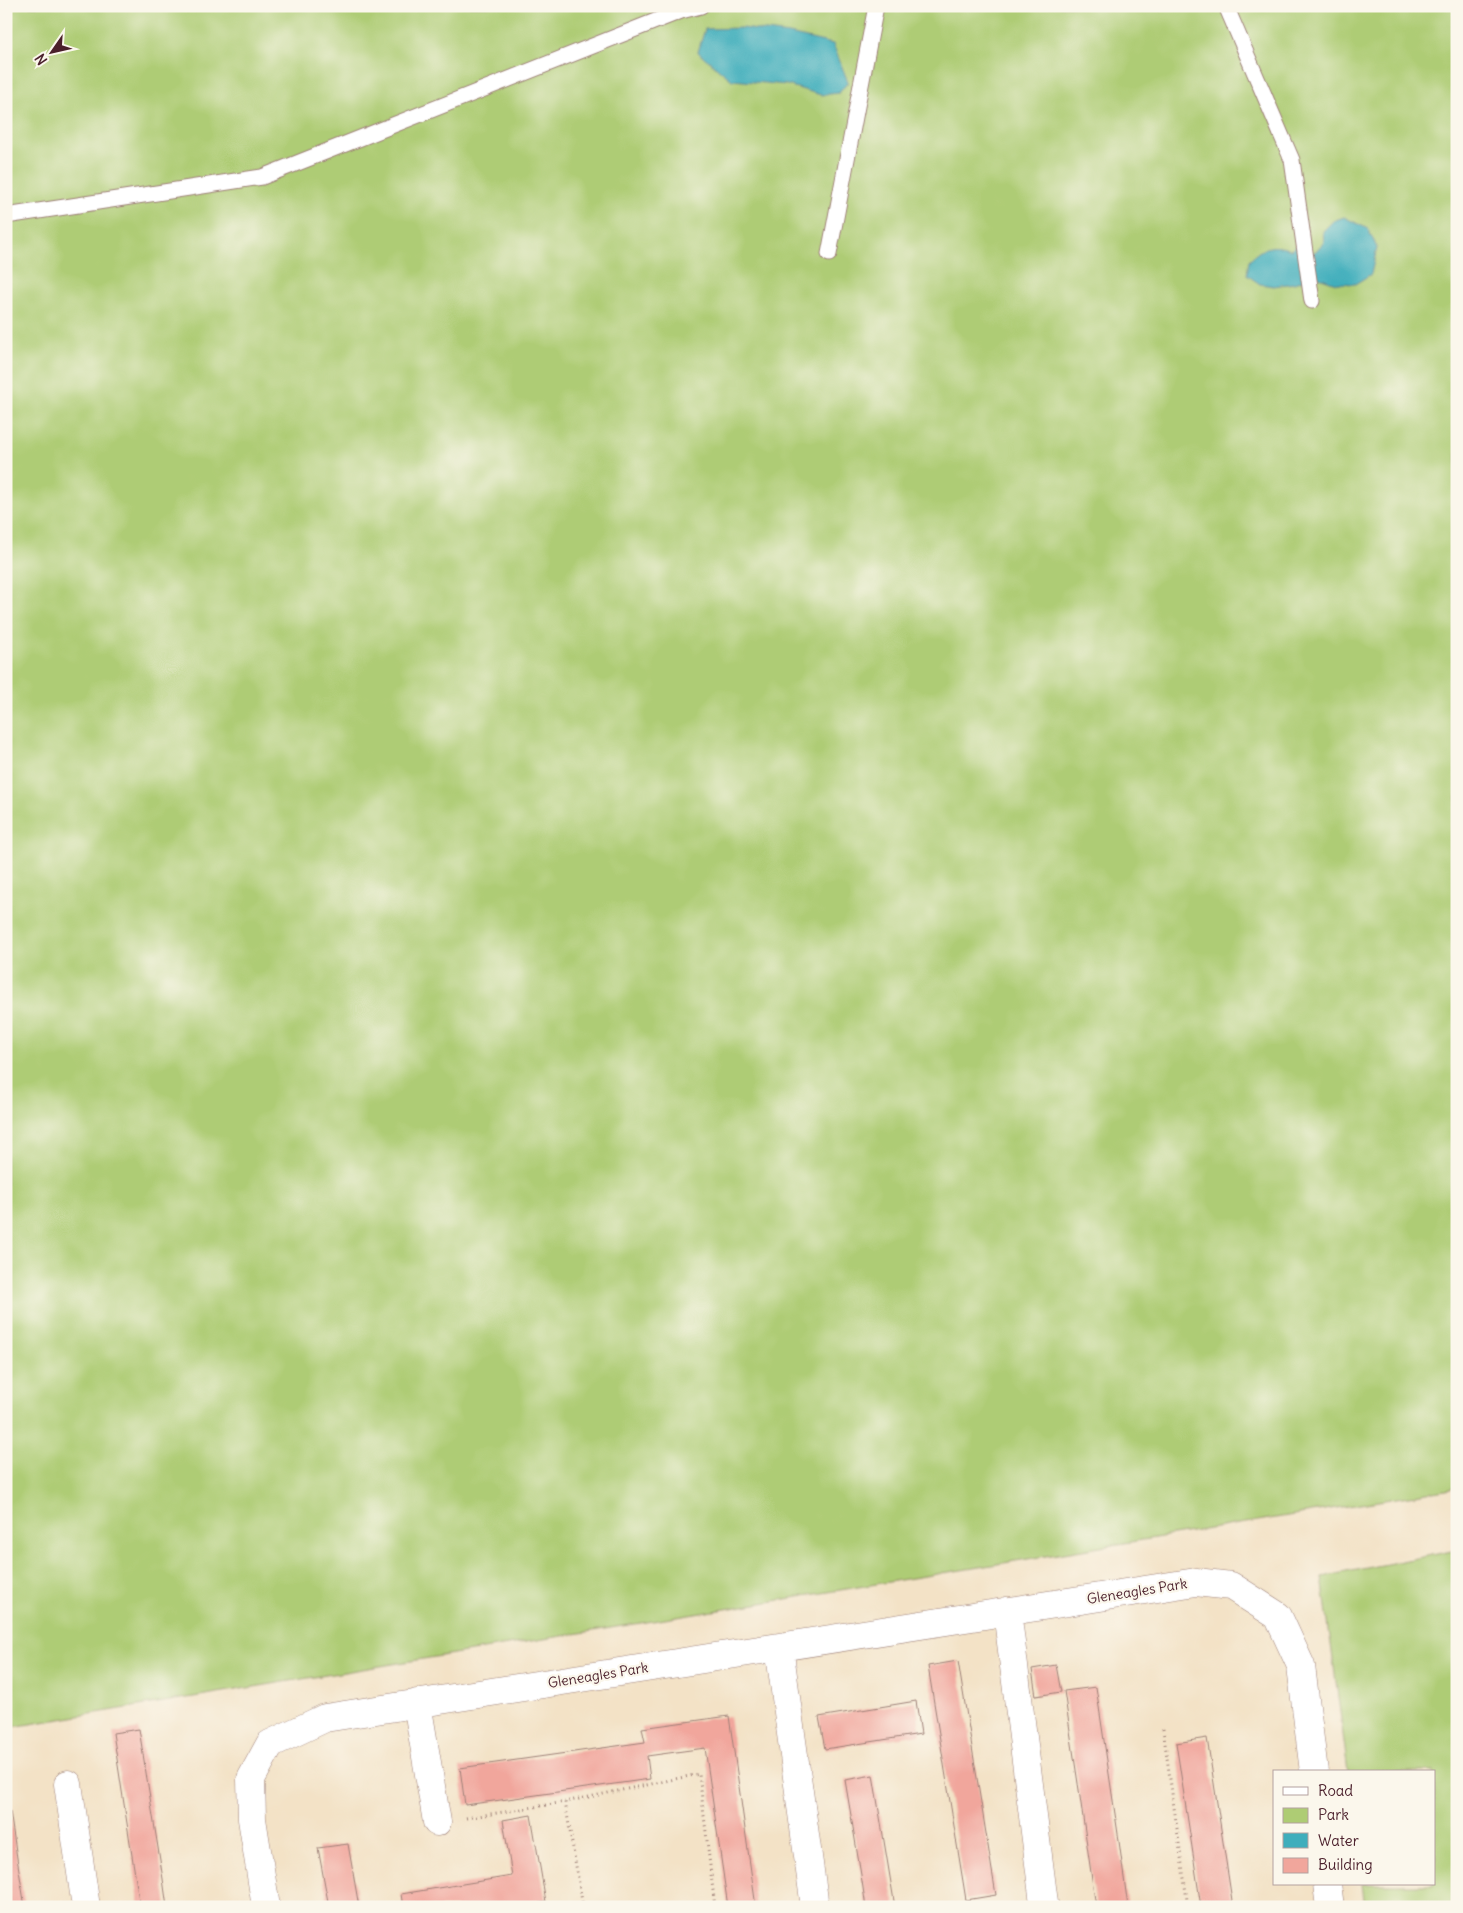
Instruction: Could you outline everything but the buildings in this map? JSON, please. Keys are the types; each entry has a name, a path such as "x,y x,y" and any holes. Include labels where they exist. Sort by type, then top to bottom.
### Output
{"street":[{"name":"Gleneagles Park","path":"266,1907 252,1819 251,1779 270,1744 325,1718 1196,1582 1232,1586 1278,1616 1301,1666 1314,1770"},
{"path":"1007,1611 1044,1903"},
{"path":"779,1647 815,1907"},
{"path":"417,1703 437,1822"},
{"path":"68,1784 86,1907"},
{"path":"1328,1886 1330,1907"}],"lane":[{"path":"6,216 262,177 681,11 701,6"},
{"path":"829,254 876,6"},
{"path":"1226,6 1292,160 1312,301"}],"path":[{"path":"1163,1729 1188,1907"},
{"path":"437,1822 565,1802 699,1774 714,1907"},
{"path":"565,1802 583,1907"}],"green space":[{"path":"6,6 1457,6 1457,1488 6,1728"},
{"path":"1457,1550 1457,1907 1365,1907 1362,1886 1436,1886 1436,1770 1348,1770 1322,1577"}],"water":[{"path":"742,28 789,34 833,44 848,82 839,93 821,95 787,85 732,80 698,52 705,29"},
{"path":"1344,217 1368,229 1377,248 1371,274 1355,284 1336,283 1316,276 1294,283 1274,286 1260,284 1247,275 1249,260 1263,249 1278,247 1291,250 1297,244 1302,254 1315,252 1324,242 1323,231 1333,221"}]}
